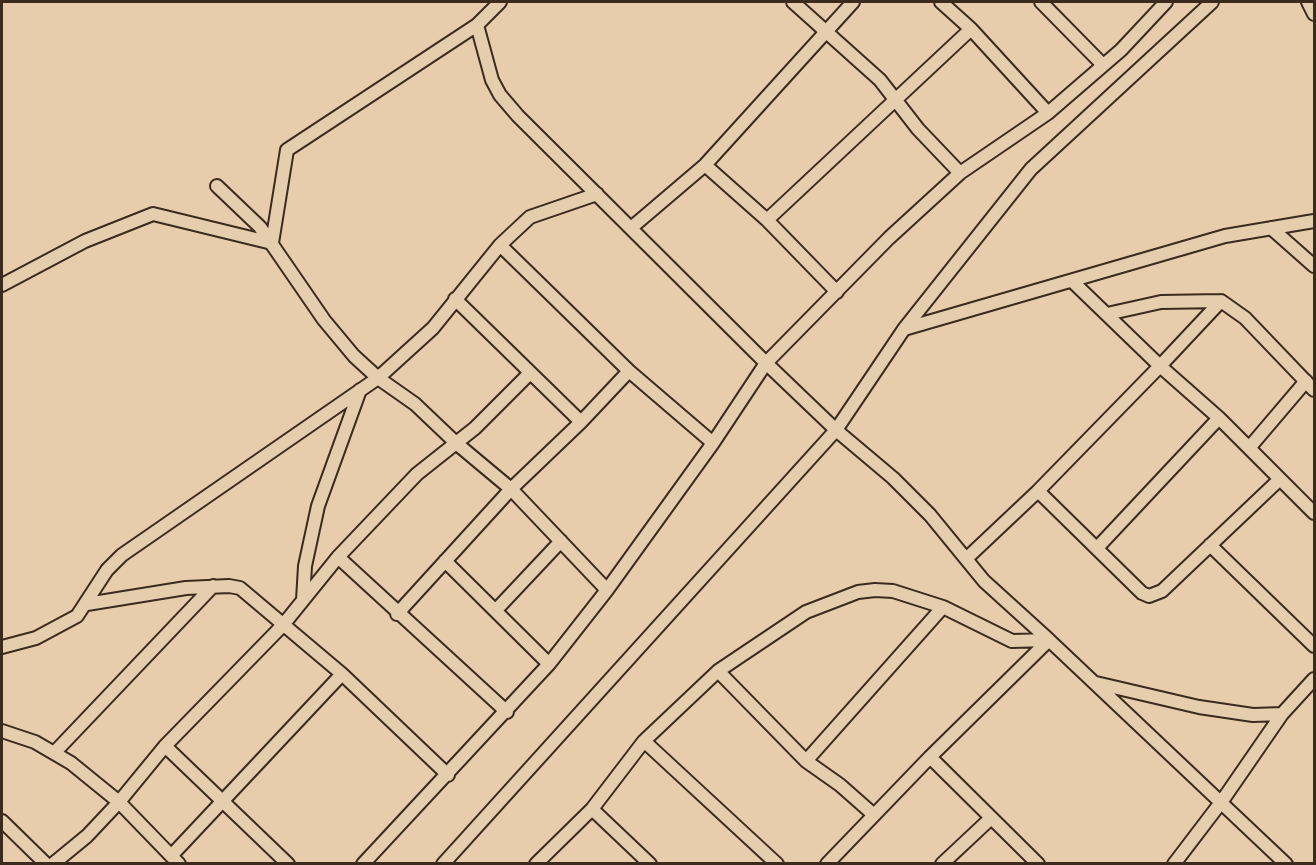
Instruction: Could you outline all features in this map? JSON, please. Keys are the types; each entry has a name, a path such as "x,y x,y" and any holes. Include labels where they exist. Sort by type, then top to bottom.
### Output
{"street":[{"path":"272,243 287,150 477,25 500,2"},
{"path":"793,2 865,65 896,98 918,129 960,173"},
{"path":"631,228 705,165 853,2"},
{"path":"941,2 971,29 1048,113"},
{"path":"1041,2 1103,65"},
{"path":"363,864 507,712 549,664 607,590 713,443 766,363 889,238 960,173 1048,113 1103,65 1166,2"},
{"path":"443,864 836,430 904,329 1031,168 1212,2"},
{"path":"1308,2 1314,14"},
{"path":"477,25 492,80 500,95 766,363 836,430 893,478 967,558 984,581 1222,801 1286,864"},
{"path":"767,220 971,29"},
{"path":"705,165 767,220 837,292"},
{"path":"217,186 260,227 324,320 378,378 415,404 456,443 511,489 607,590"},
{"path":"2,647 36,638 77,616 87,604 107,570 122,555 378,378 433,328 500,245 530,217 597,194"},
{"path":"2,285 85,241 153,214 272,243"},
{"path":"904,329 1225,236 1314,221"},
{"path":"1271,228 1314,266"},
{"path":"500,245 629,371 713,443"},
{"path":"1072,281 1160,366 1219,418 1314,513"},
{"path":"455,299 529,374 581,422"},
{"path":"1107,314 1161,302 1221,301 1245,318 1310,386 1249,448"},
{"path":"967,558 1038,491 1221,301"},
{"path":"397,614 511,489 581,422 629,371"},
{"path":"60,862 119,802 165,746 283,625 338,557 417,474 456,443 529,374"},
{"path":"303,600 304,566 318,506 360,390"},
{"path":"1097,548 1219,418"},
{"path":"1038,491 1142,593 1149,596 1162,591 1280,479"},
{"path":"497,609 561,541"},
{"path":"1210,545 1314,646"},
{"path":"338,557 397,614 507,712"},
{"path":"445,561 497,609 549,664"},
{"path":"87,604 213,586 240,588 342,674 448,775"},
{"path":"55,752 213,586"},
{"path":"539,862 592,809 644,741 718,671 806,612 858,592 893,591 943,607 1012,641 1049,640"},
{"path":"806,761 943,607"},
{"path":"827,864 930,757 1049,640"},
{"path":"718,671 806,761 840,785 874,815"},
{"path":"2,731 55,752 119,802 175,860 222,802 342,674"},
{"path":"1174,864 1222,801 1282,714 1314,679"},
{"path":"1094,683 1199,707 1253,715 1282,714"},
{"path":"644,741 777,864"},
{"path":"165,746 288,864"},
{"path":"930,757 990,819 1038,864"},
{"path":"592,809 650,864"},
{"path":"942,864 990,819"},
{"path":"2,821 46,864"}]}
